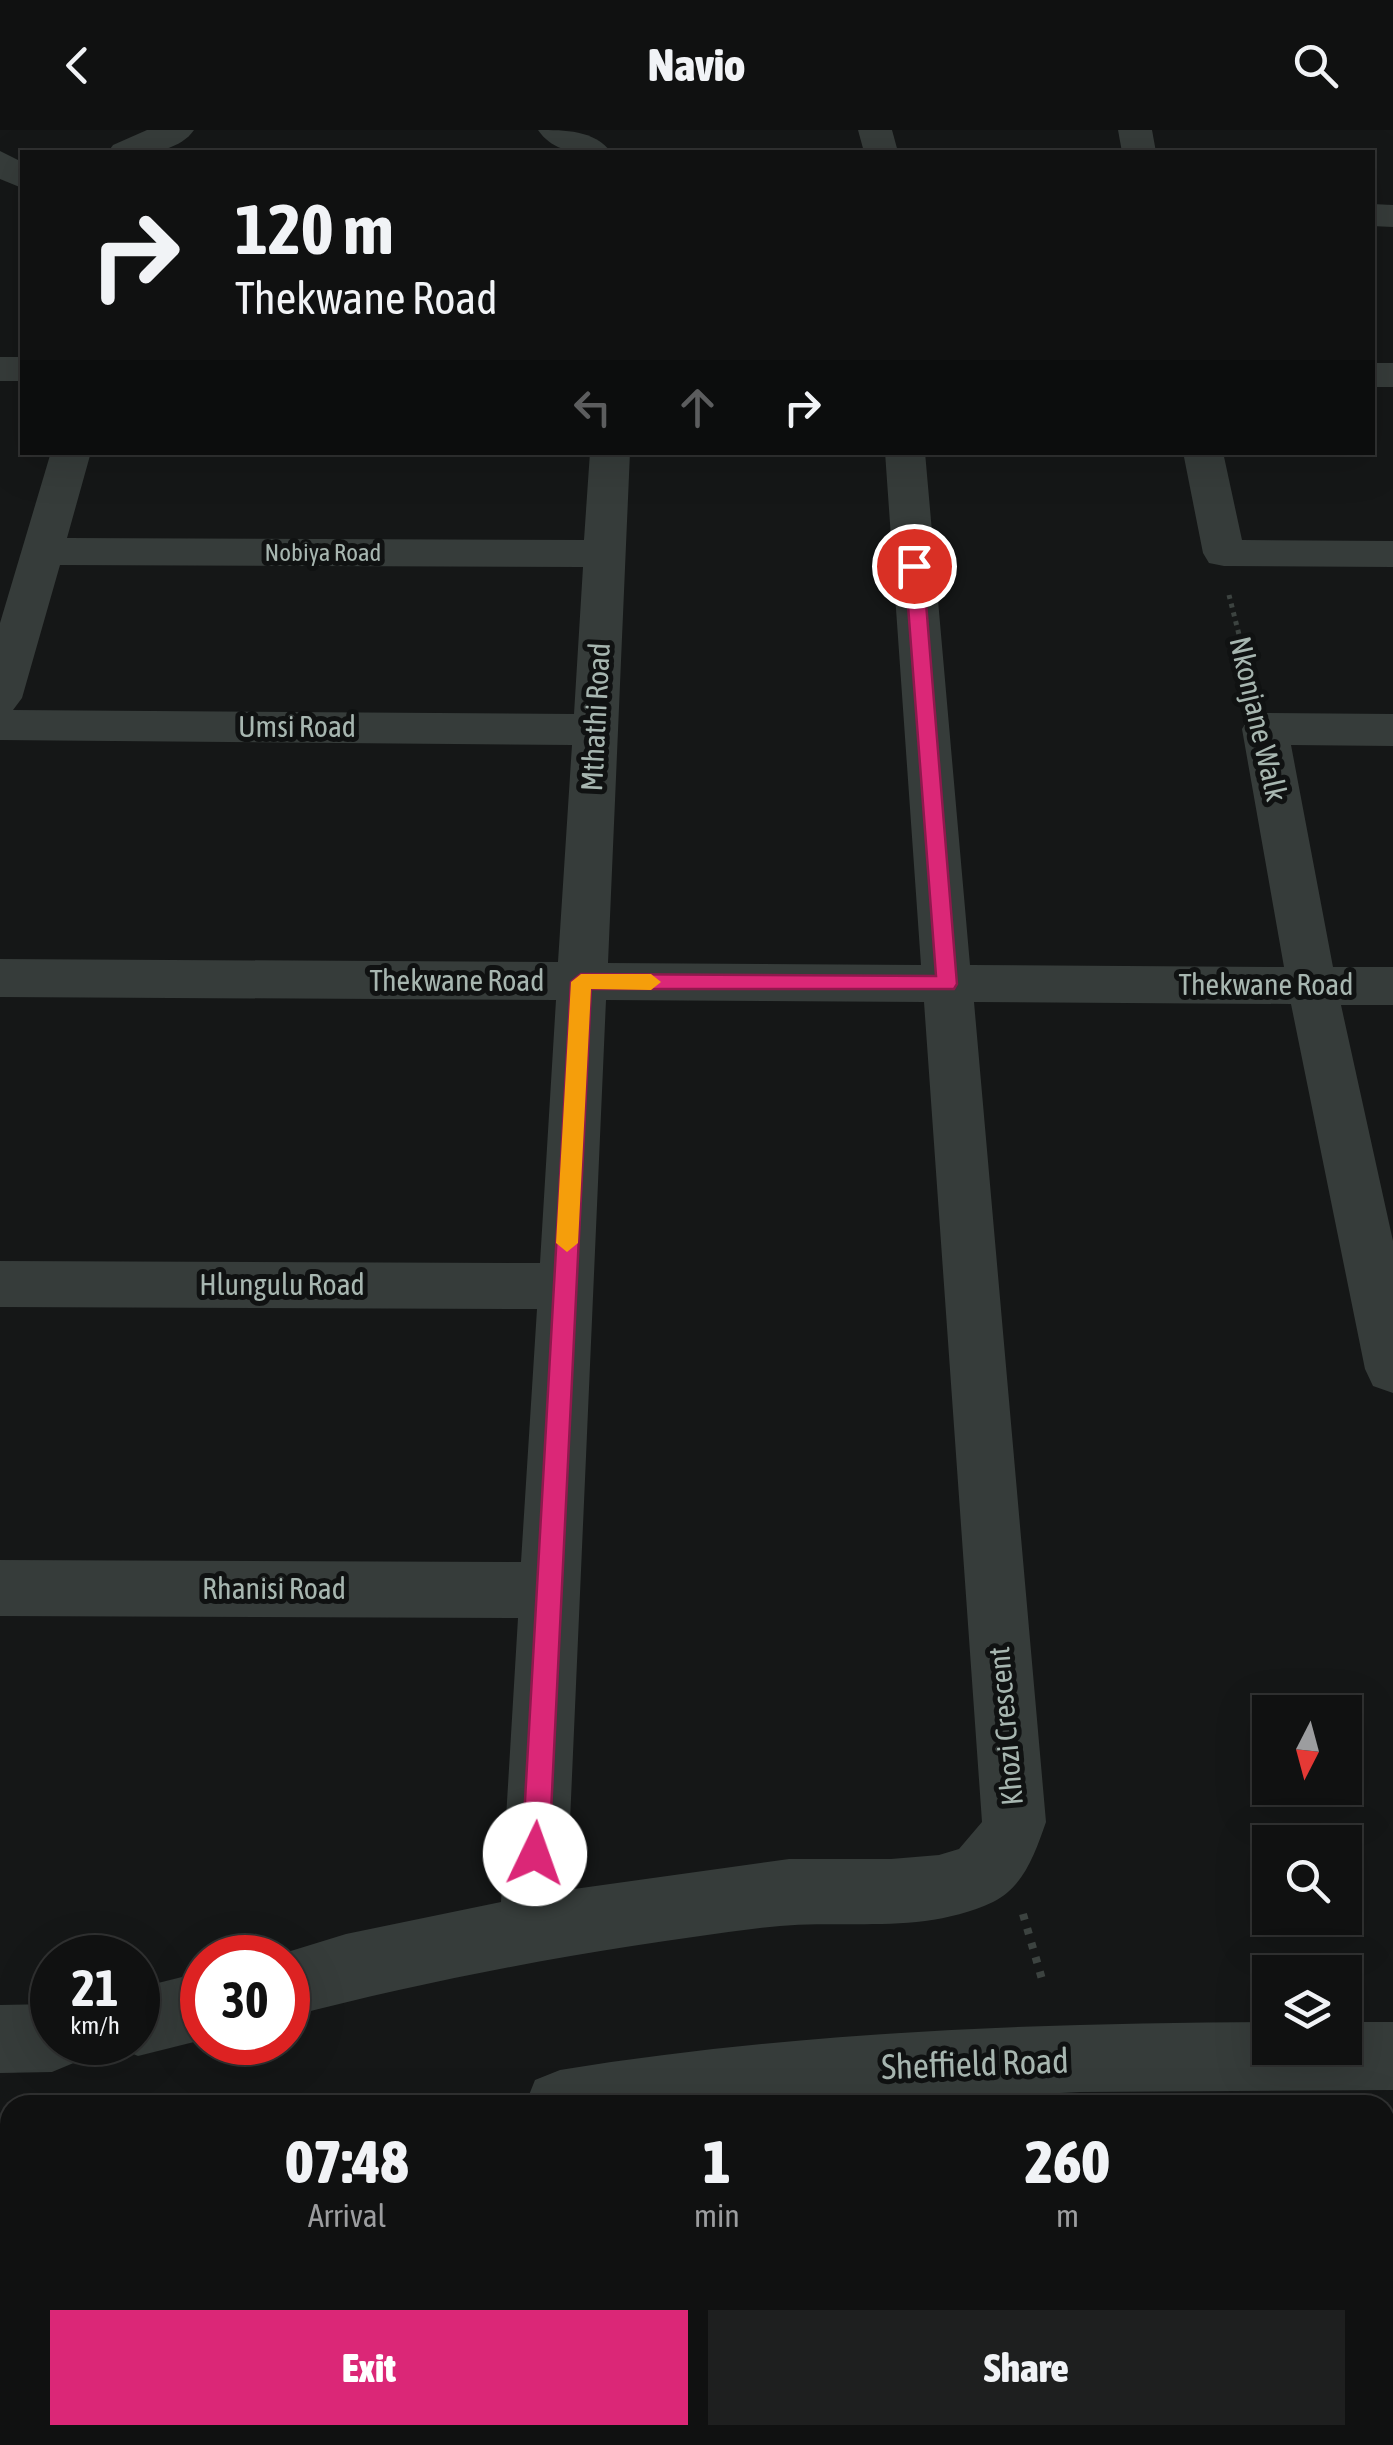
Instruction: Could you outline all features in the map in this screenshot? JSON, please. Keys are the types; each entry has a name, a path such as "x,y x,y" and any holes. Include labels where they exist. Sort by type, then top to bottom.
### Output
{"street":[{"path":"131,150 177,130"},
{"path":"556,130 591,150"},
{"path":"0,698 70,455"},
{"name":"Mthathi Road","path":"532,1930 610,455"},
{"name":"Khozi Crescent","path":"905,455 1014,1822 1002,1853 984,1872"},
{"path":"1203,455 1224,552 1393,554"},
{"name":"Nobiya Road","path":"42,551 605,554"},
{"name":"Umsi Road","path":"0,725 595,730"},
{"path":"1265,729 1393,730"},
{"name":"Nkonjane Walk","path":"1265,729 1312,985 1383,1273 1393,1369"},
{"name":"Thekwane Road","path":"0,978 1393,986"},
{"name":"Hlungulu Road","path":"0,1284 565,1286"},
{"name":"Rhanisi Road","path":"0,1588 548,1590"},
{"path":"310,1978 532,1930 770,1893 941,1888 984,1872"},
{"path":"0,2039 30,2038"},
{"name":"Sheffield Road","path":"612,2095 799,2072 994,2060 1393,2056"}],"path":[{"name":"Nkonjane Walk","path":"1224,552 1236,626 1265,729"},
{"path":"984,1872 1026,1918 1044,1986"}],"slow traffic":[{"path":"567,1243 581,982 651,982"}],"route":[{"path":"535,1854 581,982 947,984 914,566"}]}
